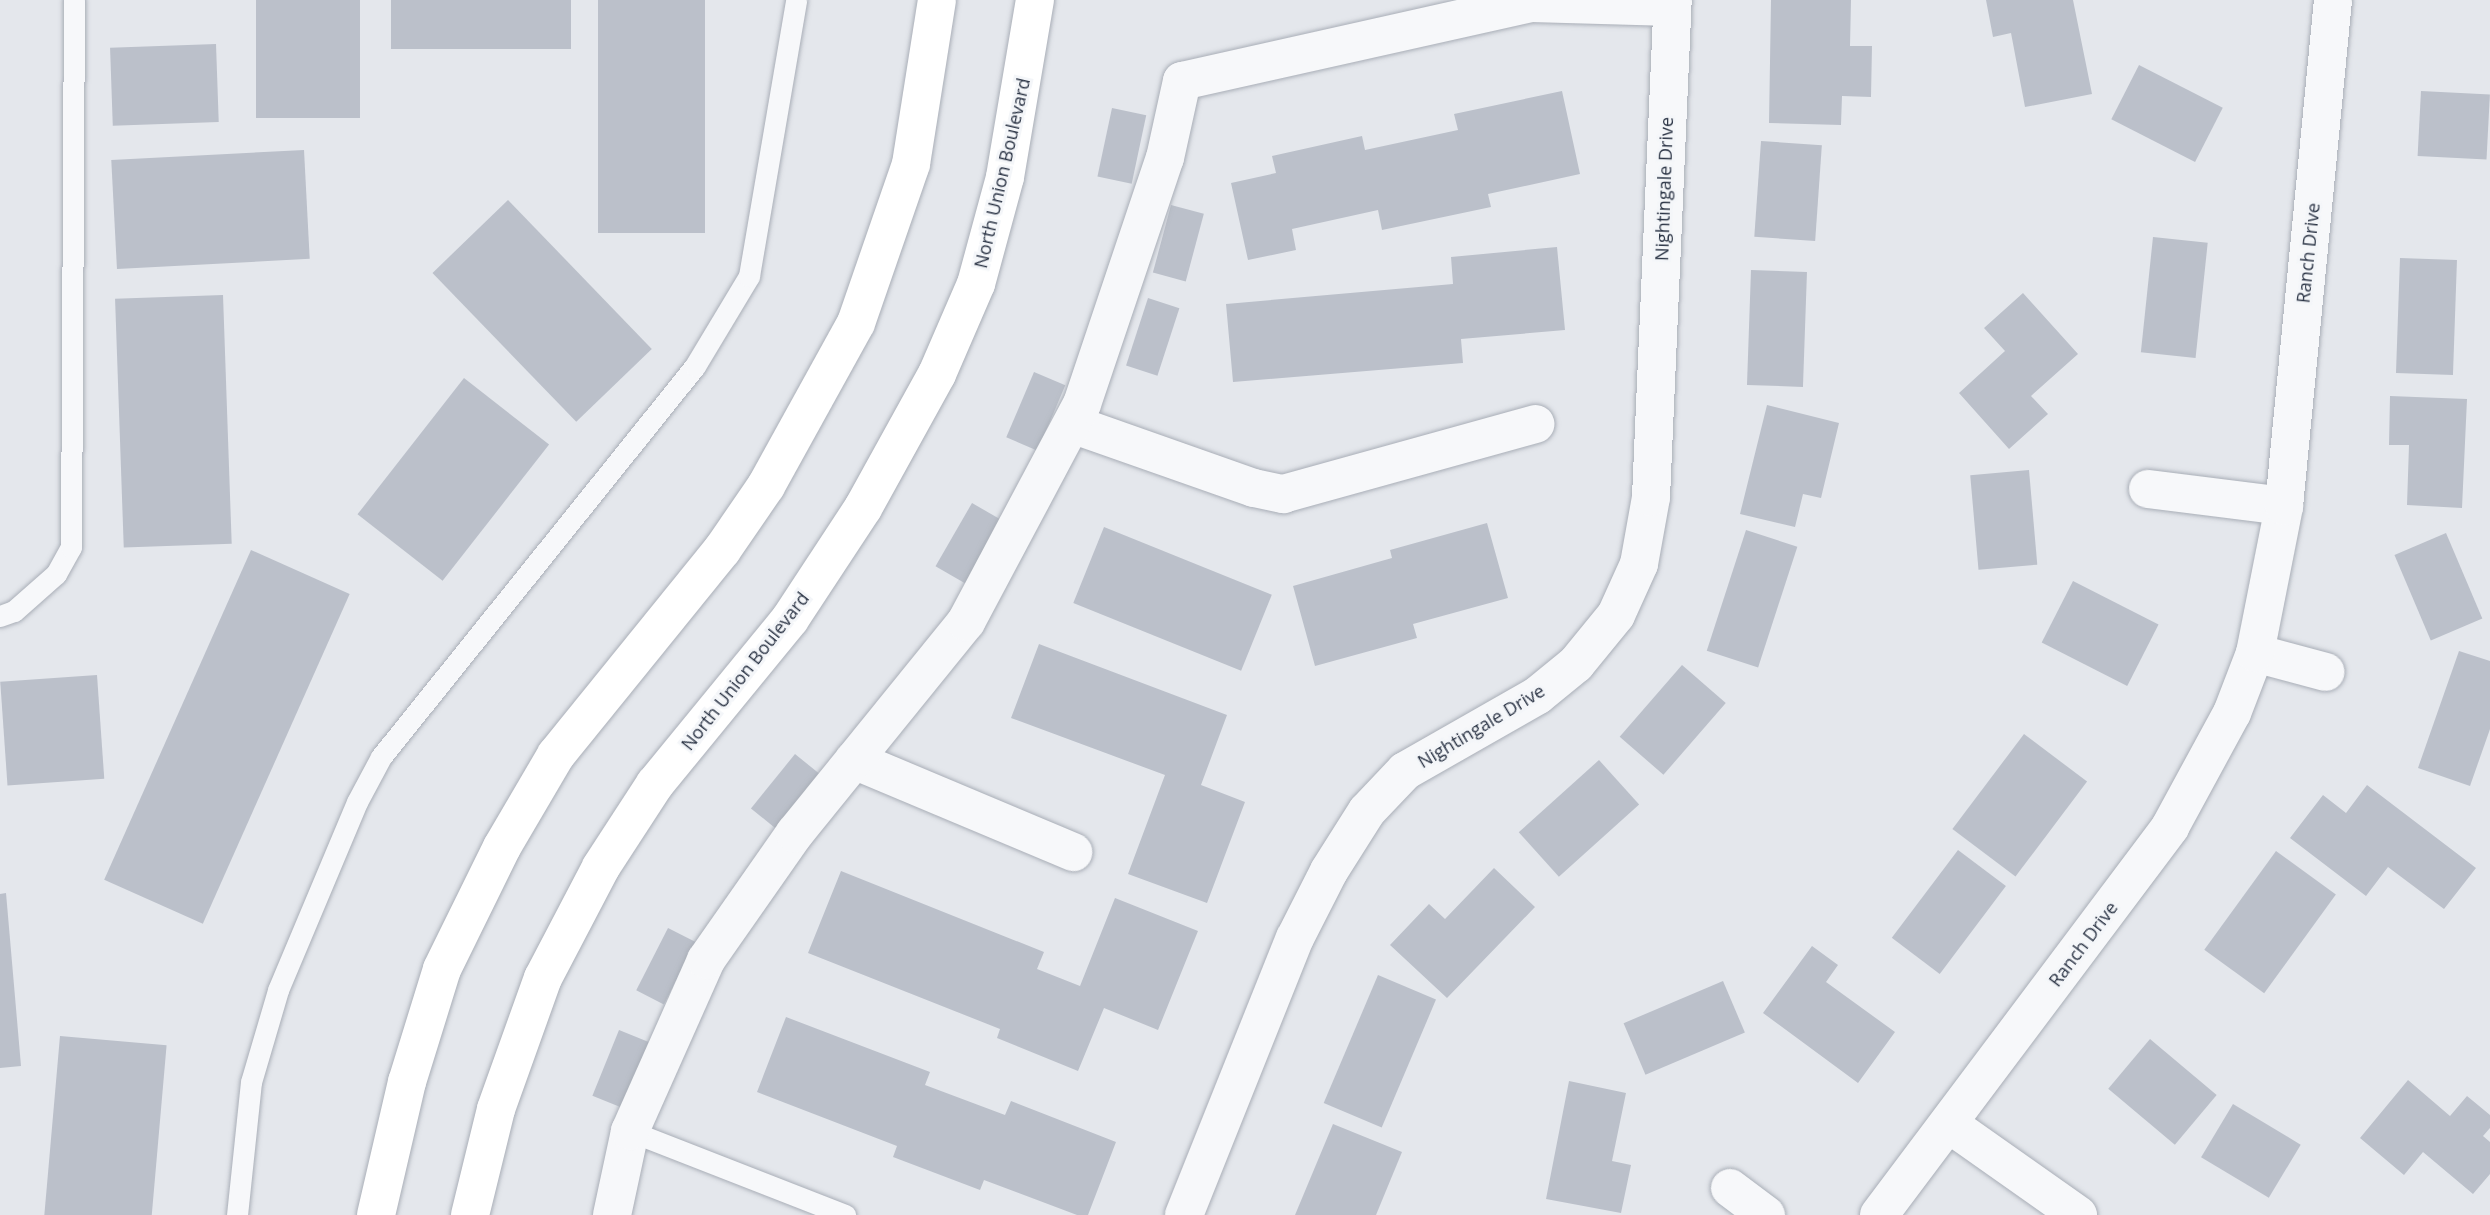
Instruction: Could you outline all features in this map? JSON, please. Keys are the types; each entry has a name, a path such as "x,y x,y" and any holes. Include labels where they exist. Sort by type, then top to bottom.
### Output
{"main road":[{"path":"376,1215 407,1082 442,969 502,847 556,755 722,550 766,486 856,323 911,164 937,0"},
{"name":"North Union Boulevard","path":"470,1215 496,1109 543,978 601,867 655,784 790,619 863,508 937,374 976,284 1005,177 1035,0"}],"street":[{"name":"Ranch Drive","path":"1879,1215 2170,827 2232,713 2255,653 2284,506 2333,0"},
{"path":"612,1215 630,1131 706,960 795,833 966,622 1072,424 1165,158 1182,81 1531,3 1672,3"},
{"name":"Nightingale Drive","path":"1184,1215 1295,938 1367,811 1405,771 1538,695 1576,664 1616,615 1639,564 1651,496 1672,3"},
{"path":"1072,424 1254,488 1283,494 1535,424"},
{"path":"2148,489 2284,506"},
{"path":"2255,653 2326,672"},
{"path":"854,760 1073,852"},
{"path":"1948,1124 2078,1215"},
{"path":"1730,1188 1766,1215"}],"lane":[{"path":"0,616 13,611 57,573 71,547 74,0"},
{"path":"237,1215 251,1082 278,990 369,780 423,702 709,347 749,276 796,0"},
{"path":"630,1131 845,1215"}],"building":[{"path":"256,0 360,0 360,118 256,118"},
{"path":"391,0 571,0 571,49 391,49"},
{"path":"598,0 705,0 705,233 598,233"},
{"path":"1771,0 1851,0 1850,46 1872,46 1871,97 1842,96 1841,125 1769,123"},
{"path":"1986,0 2073,0 2092,94 2025,107 2011,33 1993,37"},
{"path":"216,44 219,122 113,126 110,48"},
{"path":"2139,65 2223,108 2195,162 2111,119"},
{"path":"1562,91 1580,174 1488,194 1491,207 1382,230 1378,210 1292,229 1296,250 1248,260 1231,183 1276,173 1272,156 1362,136 1365,150 1458,130 1454,114"},
{"path":"2421,91 2490,95 2487,160 2418,156"},
{"path":"1112,108 1146,115 1132,184 1097,176"},
{"path":"1761,141 1822,145 1815,241 1754,237"},
{"path":"304,150 310,259 117,269 111,160"},
{"path":"508,200 652,349 576,422 432,273"},
{"path":"1171,205 1204,214 1186,281 1153,273"},
{"path":"2153,237 2208,243 2196,358 2141,352"},
{"path":"1557,247 1565,330 1461,339 1463,363 1233,382 1226,304 1453,284 1451,257"},
{"path":"2400,258 2457,260 2453,375 2396,373"},
{"path":"1751,270 1807,272 1803,387 1747,385"},
{"path":"2023,293 2078,354 2031,396 2048,414 2009,449 1959,393 2005,351 1984,328"},
{"path":"223,295 232,544 124,548 115,299"},
{"path":"1148,298 1179,308 1157,376 1126,366"},
{"path":"1034,372 1065,385 1038,451 1006,437"},
{"path":"464,378 549,444 443,581 357,514"},
{"path":"2390,396 2467,399 2462,508 2407,505 2409,445 2389,445"},
{"path":"1767,405 1839,423 1821,498 1803,494 1795,527 1740,514"},
{"path":"2029,470 2037,565 1979,570 1970,475"},
{"path":"972,503 1003,521 967,584 936,566"},
{"path":"1487,523 1508,598 1413,624 1417,638 1315,666 1293,586 1392,558 1390,550"},
{"path":"1104,527 1272,595 1241,671 1073,603"},
{"path":"1746,530 1797,547 1758,667 1707,651"},
{"path":"2446,533 2482,619 2431,640 2394,555"},
{"path":"251,550 350,594 203,924 104,880"},
{"path":"2073,581 2159,625 2127,686 2042,642"},
{"path":"1039,644 1227,715 1201,785 1245,802 1207,903 1128,874 1165,775 1011,718"},
{"path":"2459,651 2490,661 2490,729 2470,786 2418,768"},
{"path":"1682,665 1726,703 1663,775 1620,737"},
{"path":"97,675 104,779 7,786 0,682"},
{"path":"2024,734 2087,782 2015,877 1952,829"},
{"path":"795,754 821,775 777,829 751,808"},
{"path":"1599,760 1639,805 1559,877 1519,832"},
{"path":"2367,785 2476,868 2444,909 2388,867 2366,896 2290,838 2323,795 2346,813"},
{"path":"1958,850 2006,886 1940,974 1892,938"},
{"path":"2276,851 2336,894 2264,993 2204,950"},
{"path":"1494,868 1535,907 1447,998 1390,945 1429,904 1445,919"},
{"path":"841,871 1044,952 1037,969 1080,986 1115,898 1198,931 1158,1030 1104,1008 1078,1071 997,1038 1000,1029 808,953"},
{"path":"6,893 21,1066 0,1068 0,894"},
{"path":"668,928 696,942 664,1004 636,990"},
{"path":"1812,946 1838,965 1826,982 1895,1032 1858,1083 1763,1013"},
{"path":"1378,975 1436,1000 1382,1128 1324,1103"},
{"path":"1723,981 1745,1033 1645,1075 1624,1023"},
{"path":"786,1017 930,1072 925,1085 1005,1115 1011,1101 1116,1142 1088,1215 1077,1215 984,1180 980,1190 893,1157 897,1146 757,1092"},
{"path":"619,1030 649,1042 622,1108 592,1096"},
{"path":"60,1036 167,1045 152,1215 44,1215"},
{"path":"2150,1039 2217,1095 2175,1145 2108,1089"},
{"path":"2408,1080 2450,1116 2467,1096 2490,1115 2490,1128 2483,1136 2490,1142 2490,1174 2473,1194 2423,1152 2404,1175 2360,1138"},
{"path":"1569,1081 1626,1093 1612,1161 1631,1165 1621,1213 1546,1199"},
{"path":"2233,1104 2301,1145 2269,1198 2201,1157"},
{"path":"1333,1124 1402,1152 1376,1215 1295,1215"}]}
